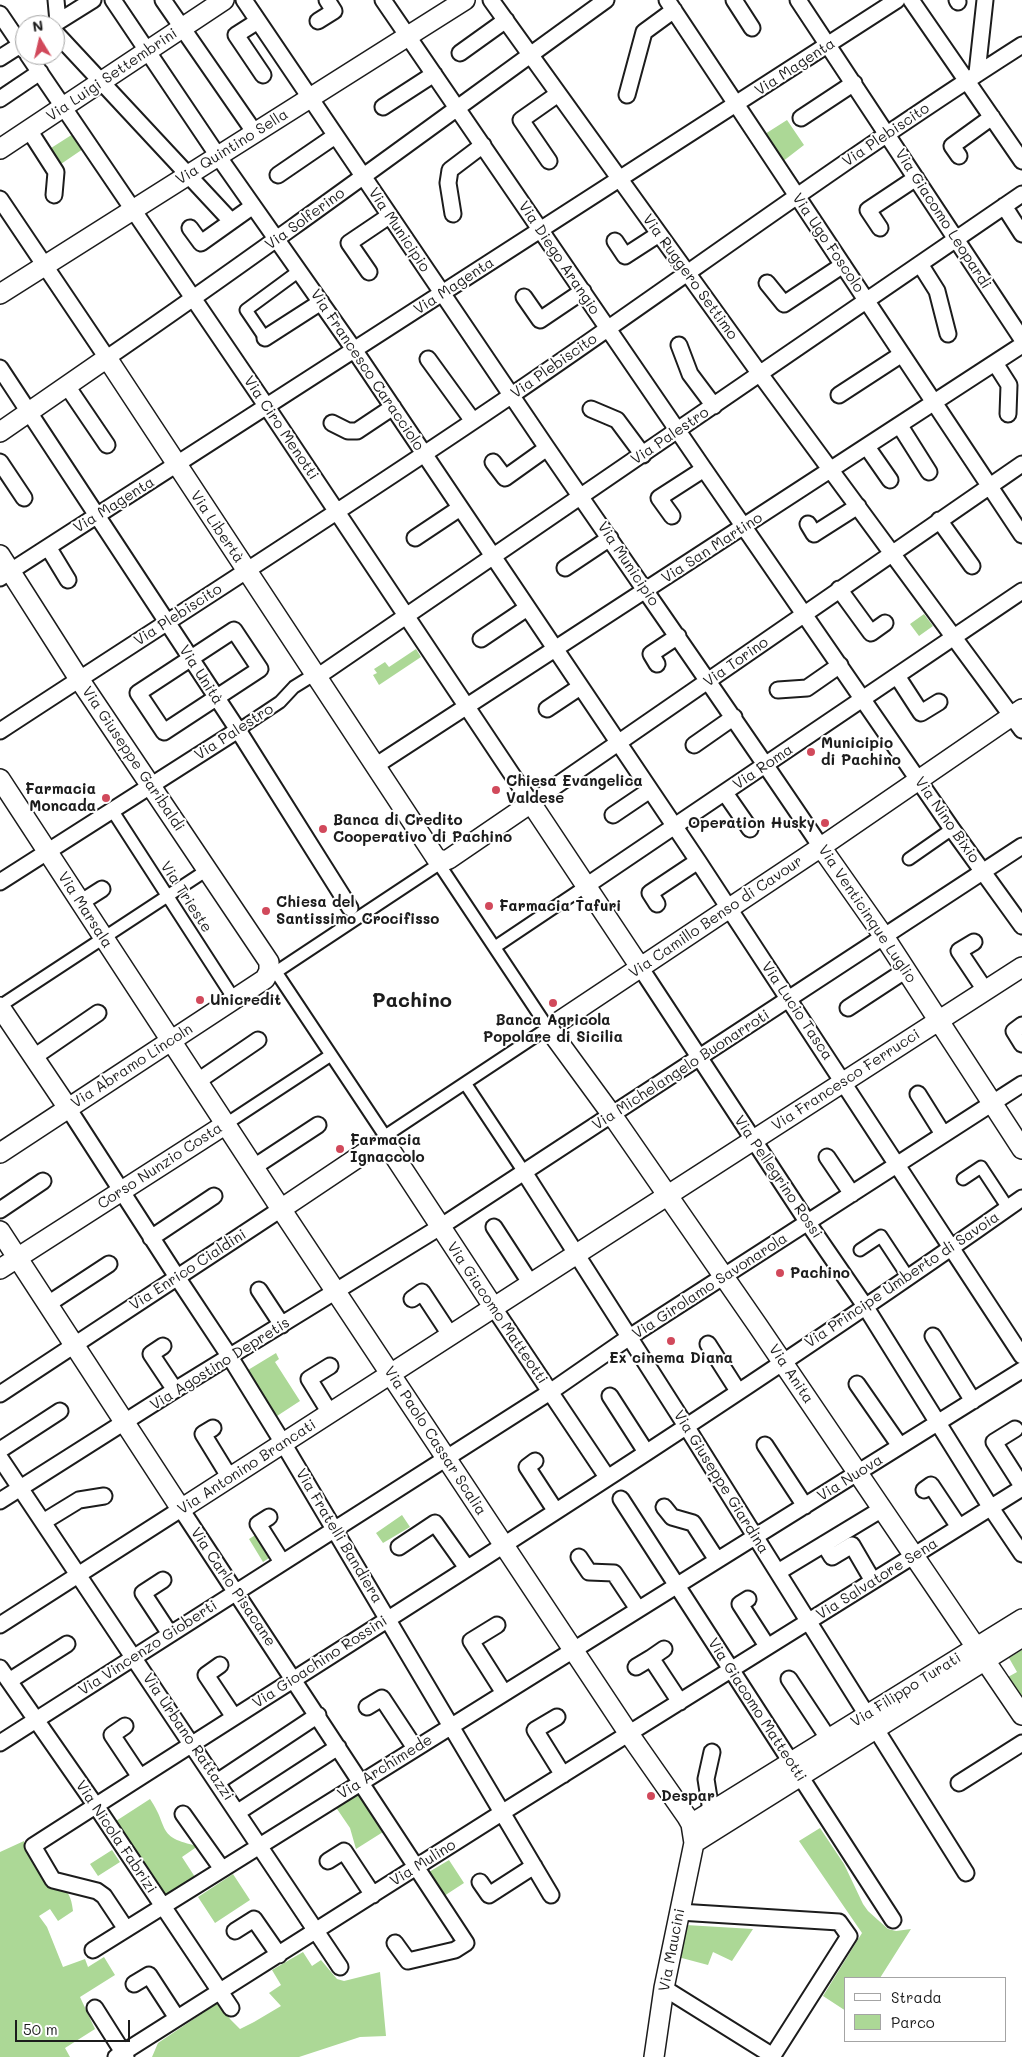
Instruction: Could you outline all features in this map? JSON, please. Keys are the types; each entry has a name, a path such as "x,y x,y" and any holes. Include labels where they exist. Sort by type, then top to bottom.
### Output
{"street":[{"path":"55,15 56,0"},
{"path":"65,19 93,0"},
{"name":"Via Francesco Caracciolo","path":"113,0 218,156 355,351 618,743"},
{"path":"163,0 255,133"},
{"name":"Via Luigi Settembrini","path":"0,149 224,0"},
{"name":"Via Municipio","path":"244,0 547,448 709,681"},
{"path":"318,20 334,11 327,0"},
{"name":"Via Diego Arangio","path":"383,0 704,469 805,613"},
{"name":"Via Quintino Sella","path":"0,294 465,0"},
{"name":"Via Ruggero Settimo","path":"491,0 760,374 954,637 1019,718"},
{"name":"Via Solferino","path":"0,432 277,240 456,107 606,0"},
{"path":"734,0 752,28"},
{"name":"Via Giacomo Leopardi","path":"798,0 1022,339"},
{"name":"Via Magenta","path":"5,575 177,466 540,229 897,0"},
{"path":"911,0 972,77 992,117 1022,160"},
{"path":"972,77 985,0"},
{"path":"626,95 644,32 670,5"},
{"name":"Via Ugo Foscolo","path":"670,5 1022,535"},
{"name":"Via Ciro Menotti","path":"0,14 15,34"},
{"path":"460,53 506,20"},
{"path":"258,21 236,35 263,75"},
{"path":"65,38 101,82 231,221"},
{"name":"Via Plebiscito","path":"0,731 338,512 474,421 887,134 1022,45"},
{"path":"0,58 15,52"},
{"name":"Via Ciro Menotti","path":"36,65 338,512 531,803"},
{"path":"0,99 40,72"},
{"path":"383,107 434,74"},
{"path":"801,118 854,83"},
{"path":"549,161 521,120 558,94"},
{"path":"959,156 952,146 992,117"},
{"path":"29,130 56,172 54,195"},
{"path":"278,175 335,136"},
{"path":"453,214 448,183 450,170 483,146"},
{"path":"880,228 868,210 916,178"},
{"name":"Via Palestro","path":"0,882 280,702 294,687 316,676 493,558 1022,194"},
{"name":"Via Libertà","path":"0,199 107,358 375,766 440,859"},
{"path":"190,228 201,243 253,206"},
{"path":"1004,206 1022,234"},
{"path":"369,272 349,243 390,216"},
{"path":"615,241 625,256 659,234"},
{"path":"920,264 937,291 948,334"},
{"path":"767,283 784,304 843,265"},
{"path":"299,271 246,310 265,338 321,302"},
{"path":"524,297 540,320 583,291"},
{"path":"679,345 690,374 714,406"},
{"name":"Via San Martino","path":"375,766 1022,345"},
{"path":"840,395 902,354"},
{"path":"428,359 474,421"},
{"path":"995,363 1009,385 1008,414"},
{"name":"Via Unità","path":"0,368 238,730 354,913"},
{"path":"67,386 108,445"},
{"path":"332,423 348,431 357,431 393,408"},
{"path":"592,409 617,420 643,455"},
{"path":"900,426 929,472"},
{"path":"867,447 890,480"},
{"path":"494,462 504,478 547,448"},
{"path":"0,462 24,498"},
{"name":"Via Torino","path":"440,859 531,803 1022,464"},
{"path":"672,516 659,498 704,469"},
{"path":"808,524 814,534 858,506"},
{"path":"415,538 460,508"},
{"path":"939,520 972,566"},
{"path":"565,568 610,538"},
{"path":"48,547 68,580"},
{"name":"Via Giuseppe Garibaldi","path":"0,555 5,575 79,679 207,870 270,971"},
{"path":"840,589 871,633 885,623"},
{"name":"Via Roma","path":"499,944 1022,591"},
{"path":"481,639 527,608"},
{"name":"Via Nino Bixio","path":"805,613 952,829 1022,926"},
{"path":"234,630 260,669 216,698 164,732 138,693 234,630"},
{"path":"657,664 651,654 678,636"},
{"path":"778,690 807,688 840,665"},
{"path":"896,676 922,714 939,702"},
{"name":"Via Venticinque Luglio","path":"709,681 885,938 1022,1150"},
{"path":"546,709 580,687"},
{"path":"694,745 734,717"},
{"name":"Via Camillo Benso di Cavour","path":"553,1029 640,967 821,847 919,779 1019,718"},
{"name":"Via Lucio Tasca","path":"618,743 790,999 1022,1356"},
{"name":"Via Marsala","path":"0,779 171,1041"},
{"path":"613,815 650,790"},
{"path":"725,792 750,829"},
{"name":"Via Pellegrino Rossi","path":"531,803 808,1224 865,1306 990,1508 1022,1554"},
{"name":"Via Trieste","path":"112,810 234,999"},
{"path":"909,859 952,829"},
{"name":"Via Michelangelo Buonarroti","path":"440,1227 885,938 1022,846"},
{"path":"440,859 499,944 553,1029 465,1082 383,1143 331,1055 270,971 354,913 440,859"},
{"path":"656,904 650,893 698,861"},
{"path":"68,1108 0,1006 207,870"},
{"path":"80,902 102,889"},
{"path":"974,942 959,951 985,990"},
{"name":"Via Francesco Ferrucci","path":"494,1308 1022,967"},
{"path":"848,1008 906,970"},
{"name":"Via Abramo Lincoln","path":"0,1153 234,999 270,971"},
{"path":"34,1057 98,1013"},
{"path":"1022,1025 1014,1031 1022,1044"},
{"name":"Via Anita","path":"553,1029 1022,1715"},
{"path":"198,1081 258,1040"},
{"name":"Via Paolo Cassar Scalia","path":"171,1041 629,1734 691,1824 694,1843"},
{"name":"Corso Nunzio Costa","path":"0,1270 331,1055"},
{"name":"Via Giuseppe Giardina","path":"465,1082 686,1426 966,1873"},
{"name":"Via Girolamo Savonarola","path":"550,1392 628,1338 808,1224 1022,1084"},
{"path":"918,1094 943,1134"},
{"name":"Via Fratelli Bandiera","path":"68,1108 176,1278 230,1357 283,1443 551,1896"},
{"path":"254,1167 318,1125"},
{"name":"Via Enrico Cialdini","path":"0,1394 383,1143"},
{"name":"Via Giacomo Matteotti","path":"383,1143 607,1477"},
{"path":"827,1157 852,1194"},
{"path":"963,1179 981,1167 1008,1208"},
{"path":"0,1210 43,1181"},
{"path":"151,1238 214,1196"},
{"name":"Via Principe Umberto di Savoia","path":"607,1477 952,1248 1022,1198"},
{"name":"Via Agostino Depretis","path":"0,1501 175,1390 440,1227"},
{"path":"494,1227 531,1284"},
{"name":"Via Carlo Pisacane","path":"0,1231 466,1943 454,1950 408,1961 395,1942"},
{"path":"860,1250 881,1236 908,1277"},
{"path":"48,1304 110,1264"},
{"path":"259,1290 282,1325"},
{"path":"412,1299 422,1292 450,1336"},
{"name":"Via Antonino Brancati","path":"0,1625 494,1308"},
{"path":"933,1336 973,1401"},
{"path":"708,1344 738,1391"},
{"path":"162,1346 151,1354 175,1390"},
{"path":"330,1366 309,1379 330,1413"},
{"name":"Via Nuova","path":"677,1585 1022,1370"},
{"path":"857,1384 900,1446"},
{"name":"Via Vincenzo Gioberti","path":"0,1744 550,1392"},
{"path":"610,1396 646,1452"},
{"path":"0,1450 60,1411"},
{"path":"213,1428 203,1434 230,1478"},
{"path":"1015,1429 994,1442 1022,1487"},
{"path":"765,1445 805,1506"},
{"name":"Via Urbano Rattazzi","path":"0,1458 135,1657 340,1967"},
{"path":"535,1461 526,1467 555,1510"},
{"name":"Via Gioachino Rossini","path":"126,1929 104,1896 97,1891 53,1880 33,1846 607,1477"},
{"path":"924,1490 931,1485 959,1527"},
{"name":"Via Salvatore Sena","path":"731,1669 1022,1487"},
{"path":"43,1522 79,1500 104,1496"},
{"name":"Via Giacomo Matteotti","path":"621,1500 893,1920"},
{"path":"664,1507 672,1517 693,1524 717,1560"},
{"path":"778,1572 882,1509"},
{"path":"269,1517 258,1524 282,1562"},
{"path":"399,1546 435,1523 467,1568"},
{"path":"824,1544 832,1557 852,1545 873,1581"},
{"path":"579,1557 589,1572 614,1573 638,1609"},
{"path":"163,1580 143,1593 170,1634"},
{"name":"Via Archimede","path":"93,1950 677,1585"},
{"path":"748,1599 740,1604 767,1646"},
{"name":"Via Filippo Turati","path":"796,1769 980,1654 1022,1618"},
{"path":"497,1625 471,1641 504,1693"},
{"name":"Via Filippo Turati","path":"980,1654 1022,1637"},
{"path":"4,1674 67,1644"},
{"path":"636,1667 658,1653 680,1702"},
{"path":"220,1666 206,1675 234,1717"},
{"name":"Via Mulino","path":"122,2056 177,2018 731,1669"},
{"name":"Via Nicola Fabrizi","path":"4,1674 96,1806 231,2008"},
{"path":"789,1679 833,1746"},
{"path":"368,1707 382,1698 415,1748"},
{"path":"217,1782 318,1716"},
{"path":"556,1717 535,1730 563,1775"},
{"path":"125,1726 112,1735 140,1777"},
{"path":"959,1782 1022,1743"},
{"path":"238,1812 338,1747"},
{"path":"711,1811 706,1779 712,1752"},
{"path":"691,1824 711,1811 796,1769"},
{"path":"694,1843 796,1769"},
{"path":"183,1814 222,1869"},
{"name":"Via Maucini","path":"654,2057 664,1988 694,1843"},
{"path":"328,1861 344,1851 373,1895"},
{"path":"480,1882 489,1895 534,1866"},
{"path":"664,1988 772,2057 849,1936 839,1922 679,1912"},
{"path":"236,1931 254,1919 279,1955"},
{"path":"134,1984 149,1975 177,2018"},
{"path":"94,2008 122,2056"}],"green space":[{"path":"787,120 804,145 782,162 765,134"},
{"path":"73,134 83,149 58,166 48,150"},
{"path":"924,614 933,626 919,636 910,624"},
{"path":"416,649 421,657 379,685 373,675 377,673 374,669 385,662 389,667"},
{"path":"276,1353 279,1359 275,1362 300,1401 277,1416 248,1370"},
{"path":"402,1515 410,1527 383,1543 376,1533"},
{"path":"257,1534 272,1556 263,1562 249,1539"},
{"path":"1022,1650 1022,1698 1008,1677 1017,1672 1009,1658"},
{"path":"359,1792 383,1832 356,1849 350,1828 335,1806"},
{"path":"150,1799 169,1835 184,1843 198,1846 182,1857 195,1877 164,1896 116,1821"},
{"path":"820,1828 844,1864 868,1911 888,1929 896,1931 911,1929 881,1977 844,1977 844,2010 823,1996 862,1933 799,1841"},
{"path":"24,1841 32,1862 39,1873 51,1883 62,1888 69,1895 73,1911 58,1921 50,1909 39,1916 47,1927 63,1967 85,1959 88,1967 104,1957 115,1975 80,1997 95,2029 65,2048 70,2057 0,2057 0,1852"},
{"path":"112,1850 120,1862 98,1876 90,1864"},
{"path":"449,1860 464,1883 444,1896 429,1872"},
{"path":"233,1874 250,1900 215,1923 198,1897"},
{"path":"686,1925 753,1929 732,1961 713,1952 708,1965 678,1957"},
{"path":"303,1952 312,1966 321,1960 337,1979 344,1981 380,1972 386,2036 360,2037 299,2057 152,2057 158,2043 219,2002 230,2019 240,2029 281,2006 269,1993 281,1985 272,1970"}],"place":[{"name":"Municipio di Pachino","path":"811,752"},
{"name":"Chiesa Evangelica Valdese","path":"496,790"},
{"name":"Farmacia Moncada","path":"106,798"},
{"name":"Operation Husky","path":"825,823"},
{"name":"Banca di Credito Cooperativo di Pachino","path":"323,829"},
{"name":"Farmacia Tafuri","path":"489,906"},
{"name":"Chiesa del Santissimo Crocifisso","path":"266,911"},
{"name":"Unicredit","path":"200,1000"},
{"name":"Banca Agricola Popolare di Sicilia","path":"553,1003"},
{"name":"Farmacia Ignaccolo","path":"340,1149"},
{"name":"Pachino","path":"780,1273"},
{"name":"Ex cinema Diana","path":"671,1341"},
{"name":"Despar","path":"651,1796"}],"district":[{"name":"Pachino","path":"412,1001"}]}
